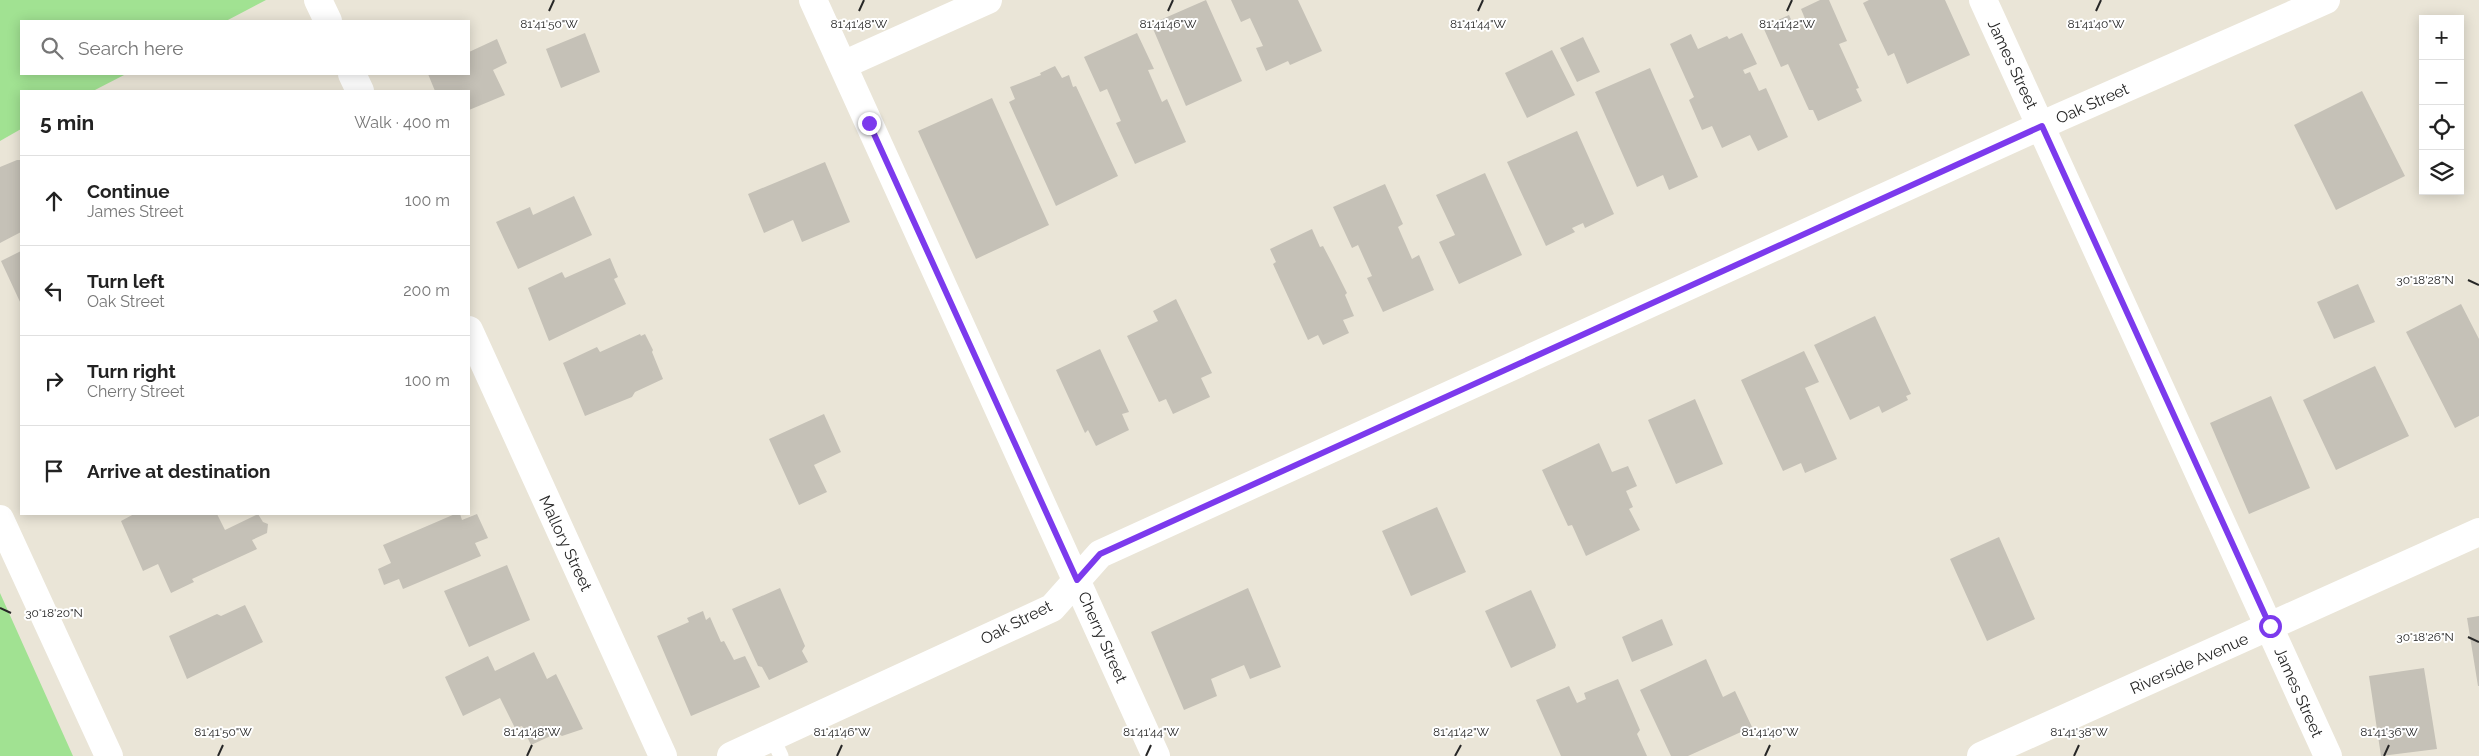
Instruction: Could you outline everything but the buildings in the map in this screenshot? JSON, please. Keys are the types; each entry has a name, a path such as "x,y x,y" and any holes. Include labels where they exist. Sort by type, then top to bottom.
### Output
{"street":[{"path":"318,0 328,20"},
{"name":"Cherry Street","path":"813,0 1156,756"},
{"path":"843,65 988,0"},
{"name":"James Street","path":"1984,0 2328,756"},
{"name":"Oak Street","path":"731,756 776,747 1052,608 1100,554 2042,126 2326,0"},
{"path":"352,75 360,90"},
{"name":"Mallory Street","path":"470,332 663,756"},
{"path":"0,519 109,756"},
{"name":"Riverside Avenue","path":"1981,756 2479,532"}],"green space":[{"path":"0,0 266,0 228,20 20,20 20,75 124,75 95,90 20,90 20,130 0,141"},
{"path":"0,593 73,756 0,756"}],"route":[{"path":"869,123 1077,580 1100,554 2042,126 2270,626"}]}
